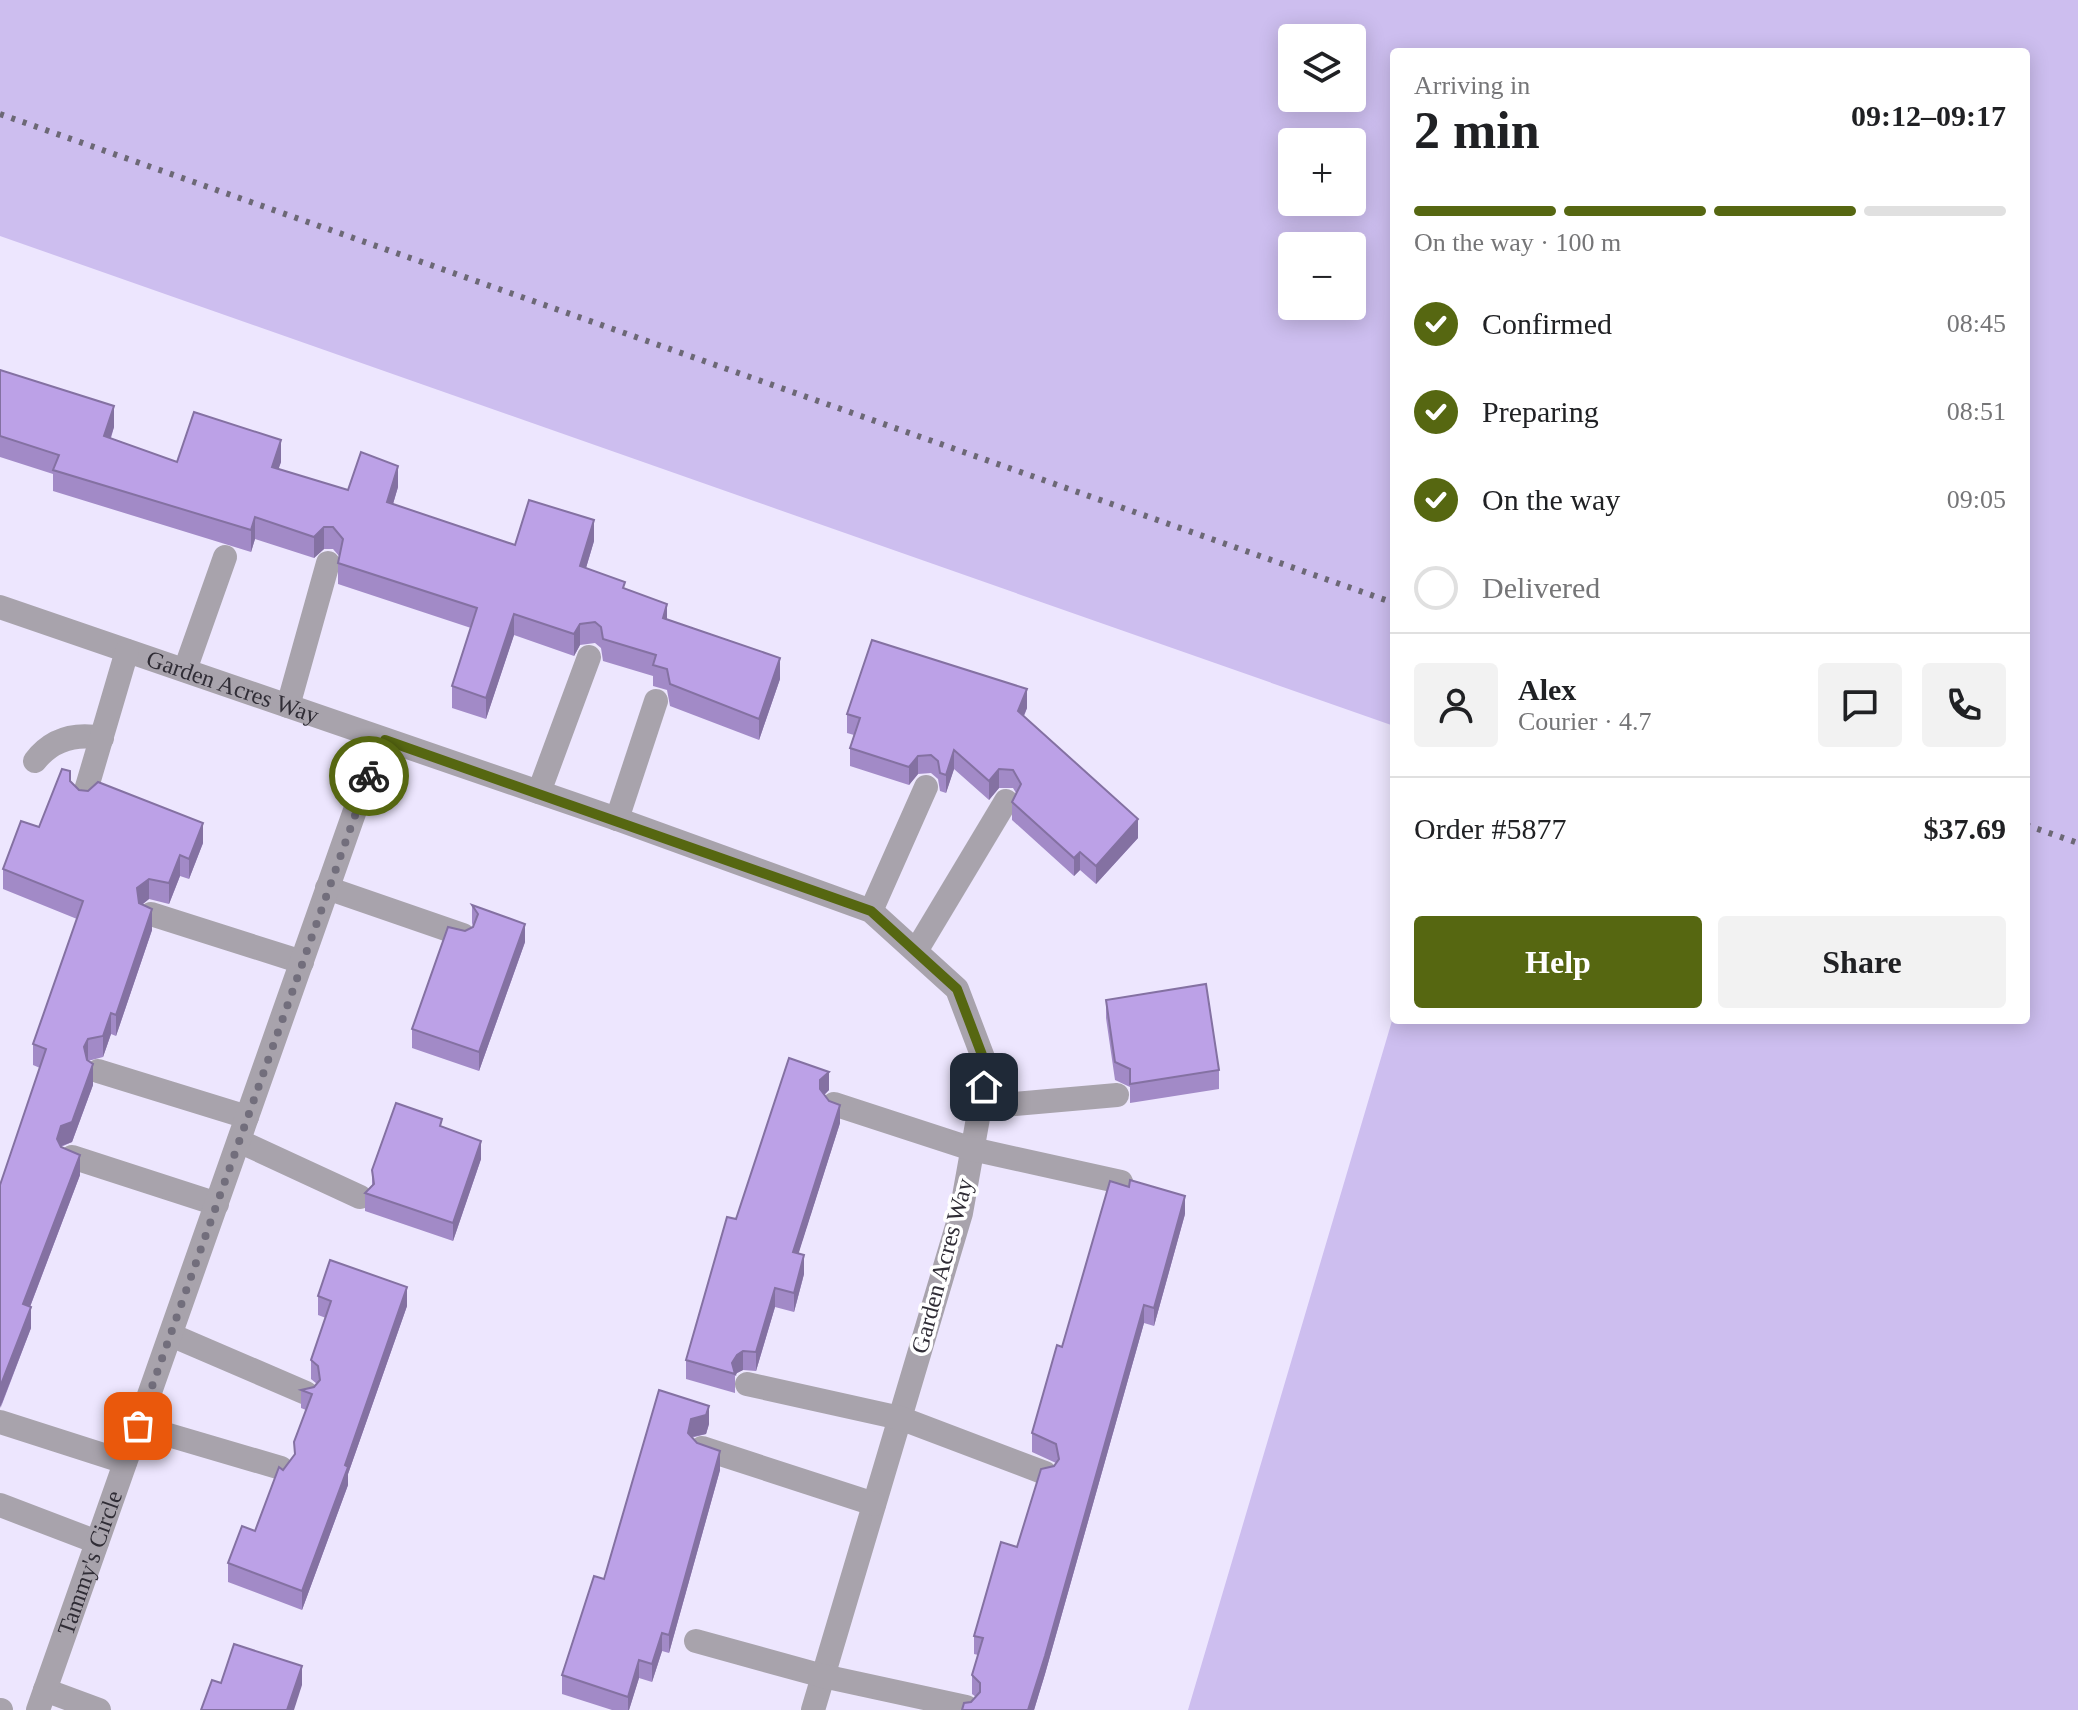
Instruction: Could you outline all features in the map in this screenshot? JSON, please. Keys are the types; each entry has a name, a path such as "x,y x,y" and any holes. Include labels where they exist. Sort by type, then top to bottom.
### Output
{"street":[{"path":"185,670 225,557"},
{"path":"288,706 328,563"},
{"name":"Garden Acres Way","path":"0,607 617,819 871,911 957,989 987,1068 961,1213 813,1710"},
{"path":"84,797 127,651"},
{"path":"539,792 589,657"},
{"path":"617,819 656,701"},
{"path":"35,761 46,747 79,734 102,738"},
{"name":"Tammy's Circle","path":"42,1700 327,888 359,799 385,740"},
{"path":"871,911 926,787"},
{"path":"916,951 1006,801"},
{"path":"327,888 463,935"},
{"path":"151,914 302,962"},
{"path":"98,1071 247,1117"},
{"path":"980,1107 1117,1095"},
{"path":"834,1104 972,1149 1121,1182"},
{"path":"239,1141 360,1197"},
{"path":"72,1157 217,1204"},
{"path":"171,1335 306,1393"},
{"path":"747,1384 900,1418 1045,1473"},
{"path":"0,1422 125,1462"},
{"path":"138,1426 281,1468"},
{"path":"702,1448 874,1504"},
{"path":"0,1505 97,1542"},
{"path":"696,1641 823,1676 966,1707"},
{"path":"42,1700 99,1710"}],"shaded area":[{"path":"0,0 2078,0 2078,1710 1188,1710 1391,1024 2030,1024 2030,48 1390,48 1390,725 0,236"}],"building":[{"path":"0,370 114,406 104,436 177,462 194,412 281,440 272,467 348,490 361,452 398,466 387,502 515,545 529,500 594,520 580,566 625,582 623,588 667,604 663,618 780,658 759,719 670,684 667,669 653,665 656,655 603,639 601,627 595,622 580,624 574,634 514,614 486,698 452,686 477,608 338,563 343,539 333,527 324,527 314,537 255,517 251,530 53,470 59,455 0,436"},
{"path":"872,640 1027,689 1018,711 1138,819 1096,866 1080,852 1074,858 1012,802 1021,784 1013,770 999,769 989,781 954,750 946,775 940,773 938,761 931,755 918,756 909,767 850,748 860,718 847,714"},
{"path":"62,769 70,771 70,781 79,790 88,791 98,782 203,823 189,859 180,855 169,883 149,879 137,888 139,903 152,909 116,1015 111,1013 103,1036 88,1039 84,1047 87,1060 93,1064 72,1122 61,1126 57,1139 61,1147 80,1155 23,1304 31,1307 0,1387 0,1185 46,1049 33,1044 83,901 3,869 21,821 39,827"},
{"path":"472,905 525,924 479,1052 412,1029 448,927 465,931 473,927 478,914"},
{"path":"1206,984 1219,1070 1130,1084 1130,1069 1115,1062 1106,1000"},
{"path":"789,1058 829,1072 820,1080 820,1089 829,1101 840,1105 793,1252 804,1255 794,1293 775,1288 756,1352 743,1351 737,1355 732,1363 735,1374 686,1360 727,1217 736,1219"},
{"path":"396,1103 442,1119 440,1126 481,1141 453,1223 365,1193 374,1184 372,1170"},
{"path":"1130,1180 1185,1196 1154,1308 1144,1305 1028,1710 962,1710 964,1703 971,1702 980,1692 980,1683 972,1675 983,1638 974,1636 1001,1542 1017,1547 1041,1469 1054,1466 1059,1459 1056,1444 1032,1433 1057,1345 1062,1347 1110,1181 1129,1187"},
{"path":"330,1260 407,1287 345,1465 348,1467 302,1591 228,1563 242,1526 255,1531 279,1467 283,1470 295,1454 294,1442 312,1394 301,1390 314,1387 320,1380 318,1366 311,1360 331,1301 318,1296"},
{"path":"659,1390 709,1406 706,1415 691,1419 688,1433 697,1443 720,1451 669,1635 662,1633 652,1664 639,1660 628,1697 562,1675 594,1576 604,1579"},
{"path":"234,1644 302,1666 287,1710 201,1710 212,1680 221,1683"}],"railway":[{"path":"0,114 1390,602"},
{"path":"2030,826 2078,843"}],"way so far":[{"path":"138,1426 369,776"}],"route":[{"path":"369,776 385,740 617,819 871,911 957,989 987,1068 984,1087"}]}
